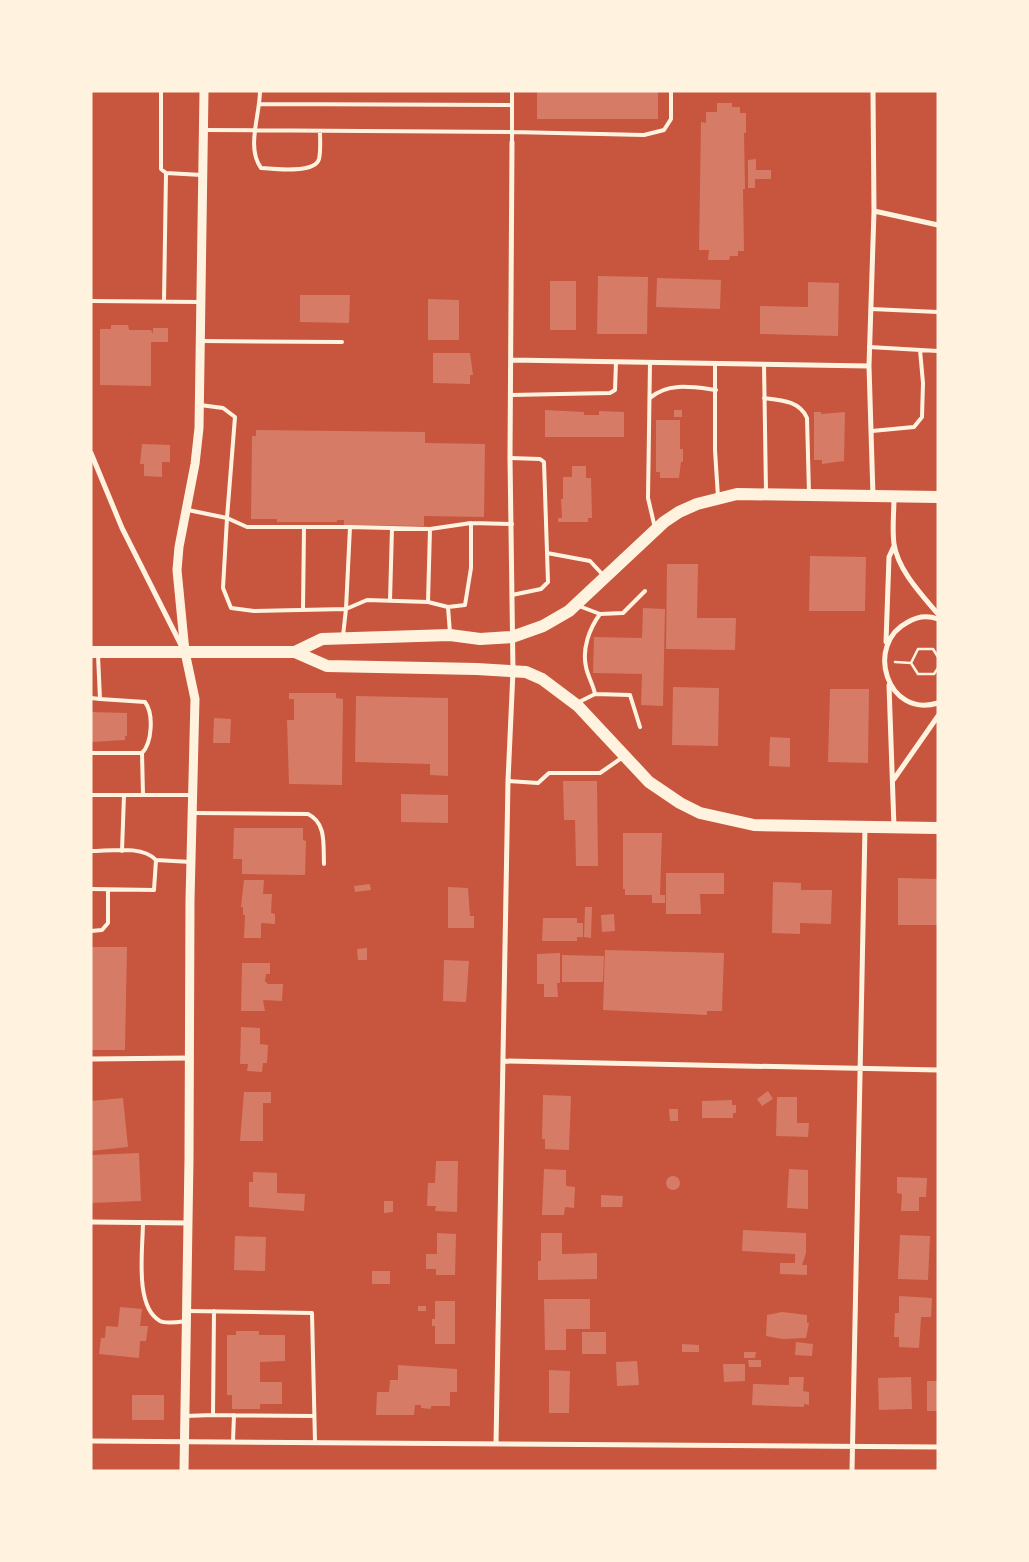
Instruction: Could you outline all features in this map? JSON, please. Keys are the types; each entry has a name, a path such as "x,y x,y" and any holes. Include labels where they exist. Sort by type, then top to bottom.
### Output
{"main road":[{"path":"295,652 322,639 450,635 480,639 512,638 556,620 577,605 656,530 679,512 718,497 738,494 938,497"},
{"path":"95,652 295,652 327,666 526,672 542,679 576,704 650,782 700,813 719,819 754,825 938,828"}],"street":[{"path":"184,1471 191,862 195,699 185,652 177,570 195,464 200,405 204,91"},
{"path":"873,91 874,211 869,347 873,496"},
{"path":"496,1444 508,782 512,671 510,458 512,142"},
{"path":"874,211 938,225"},
{"path":"511,360 869,366"},
{"path":"91,453 122,528 185,652"},
{"path":"894,496 894,546 890,557 884,662 889,684 894,779 894,827"},
{"path":"894,546 917,590 938,614"},
{"path":"886,645 891,636 906,622 928,616 938,619"},
{"path":"889,684 906,701 919,705 938,703"},
{"path":"894,779 938,716"},
{"path":"852,1471 865,828"},
{"path":"91,1059 190,1058"},
{"path":"503,1061 938,1070"},
{"path":"91,1222 188,1223"},
{"path":"91,1441 938,1447"}],"lane":[{"path":"161,91 161,169 166,173 203,175"},
{"path":"260,91 260,104 255,131 255,160 261,168 306,169 315,166 319,160 320,131"},
{"path":"512,91 512,142"},
{"path":"204,130 644,135 664,130 671,119 671,91"},
{"path":"260,104 512,105"},
{"path":"164,302 166,173"},
{"path":"91,301 202,302"},
{"path":"871,309 938,312"},
{"path":"202,341 342,342"},
{"path":"869,347 938,351"},
{"path":"872,432 914,427 922,417 923,383 920,350"},
{"path":"511,395 610,393 615,390 616,362"},
{"path":"650,362 648,498 656,530"},
{"path":"715,363 715,450 718,497"},
{"path":"764,364 766,494"},
{"path":"650,398 660,390 682,387 716,390"},
{"path":"764,398 785,401 797,406 804,412 807,418 809,495"},
{"path":"200,405 223,408 235,417 223,588 231,608 254,611 346,609 367,600 428,602 448,607 465,605 471,568 471,523"},
{"path":"510,458 540,459 544,462 548,582 541,589 512,595"},
{"path":"186,509 228,518 247,527 430,529 471,523 512,524"},
{"path":"303,610 304,527"},
{"path":"343,638 350,527"},
{"path":"390,601 392,528"},
{"path":"428,602 430,529"},
{"path":"547,553 590,561 606,578"},
{"path":"577,605 600,614 623,613 645,591"},
{"path":"448,607 450,635"},
{"path":"595,694 586,667 585,657 591,631 600,614"},
{"path":"95,652 100,698"},
{"path":"576,704 595,694 630,695 640,727"},
{"path":"91,698 142,701 149,709 148,746 142,753 143,795"},
{"path":"91,753 142,753"},
{"path":"508,782 538,783 549,773 600,773 624,756"},
{"path":"91,795 194,795"},
{"path":"122,851 124,795"},
{"path":"193,812 308,814 317,818 322,827 324,864"},
{"path":"91,851 122,851 147,854 156,860 191,862"},
{"path":"91,889 154,890 156,860"},
{"path":"91,932 102,930 108,923 108,890"},
{"path":"143,1222 143,1289 145,1304 151,1314 161,1322 186,1322"},
{"path":"187,1311 312,1313 315,1442"},
{"path":"213,1415 214,1311"},
{"path":"233,1441 234,1415"},
{"path":"185,1416 314,1416"}],"path":[{"path":"911,662 918,649 933,649 938,657"},
{"path":"889,662 911,662"},
{"path":"911,662 918,674 934,674 938,668"}],"building":[{"path":"537,91 658,91 658,119 537,119"},
{"path":"717,103 732,103 732,107 740,107 740,113 746,113 746,133 744,133 745,189 743,189 744,251 738,251 738,256 730,256 729,260 708,260 709,250 699,250 701,122 706,123 706,112 717,112"},
{"path":"756,159 756,170 771,170 771,179 755,179 755,188 748,188 748,160"},
{"path":"598,276 648,277 647,334 597,334"},
{"path":"657,278 721,280 720,309 656,307"},
{"path":"550,281 576,281 576,330 550,330"},
{"path":"808,282 839,283 838,336 760,334 760,306 808,307"},
{"path":"300,295 350,295 349,323 300,322"},
{"path":"428,299 459,300 459,340 428,340"},
{"path":"111,325 128,325 129,330 151,330 153,334 153,328 168,328 168,342 151,342 151,386 100,385 100,329 111,329"},
{"path":"433,353 470,353 473,375 470,375 470,384 433,383"},
{"path":"545,410 584,412 584,415 599,415 599,411 624,412 624,437 545,437"},
{"path":"674,410 682,410 682,417 674,417"},
{"path":"814,412 821,412 821,414 845,412 844,461 822,464 822,460 814,460"},
{"path":"656,420 680,420 680,449 683,449 683,462 681,462 679,478 660,478 660,472 656,472"},
{"path":"256,430 425,432 425,443 485,444 484,517 424,516 424,526 344,525 344,520 337,520 337,522 277,522 277,519 251,519 252,436 256,436"},
{"path":"142,444 170,445 170,462 162,462 162,477 144,476 144,464 140,464"},
{"path":"572,466 586,466 586,478 591,478 592,518 588,518 588,522 558,522 558,518 562,518 563,477 572,477"},
{"path":"810,556 866,557 865,611 809,611"},
{"path":"667,564 698,564 697,618 736,618 735,650 666,649"},
{"path":"643,608 665,609 663,706 641,705 642,674 593,673 594,637 642,638"},
{"path":"673,687 719,688 718,746 672,745"},
{"path":"830,689 869,689 868,763 828,762"},
{"path":"289,693 336,693 336,698 343,699 342,785 289,784 287,720 294,720 294,699 289,699"},
{"path":"356,696 448,698 448,776 430,775 430,764 355,762"},
{"path":"91,712 127,713 127,736 125,736 125,740 91,742"},
{"path":"214,718 231,719 230,743 213,743"},
{"path":"770,737 790,738 790,767 769,766"},
{"path":"563,781 597,781 598,866 576,866 575,820 564,820"},
{"path":"401,794 448,795 448,823 401,822"},
{"path":"234,828 303,828 303,840 306,841 305,875 242,874 242,859 233,859"},
{"path":"623,833 662,833 660,895 665,895 665,903 652,903 652,895 625,895 625,889 623,889"},
{"path":"666,873 724,873 724,894 700,894 701,914 666,914"},
{"path":"898,878 938,879 938,925 898,925"},
{"path":"244,880 264,880 263,894 272,894 271,913 275,914 275,924 261,923 261,938 244,938 245,915 243,915 243,907 241,907"},
{"path":"773,882 801,883 801,890 832,890 831,924 800,923 800,934 772,933"},
{"path":"370,884 371,890 355,892 354,886"},
{"path":"448,887 468,888 470,916 474,916 474,928 448,928"},
{"path":"585,907 592,907 591,938 584,937"},
{"path":"614,914 615,931 602,932 601,915"},
{"path":"543,918 577,918 577,923 583,923 583,937 577,937 577,941 542,941"},
{"path":"91,947 127,947 125,1050 91,1050"},
{"path":"367,948 367,960 358,960 357,949"},
{"path":"605,950 724,953 722,1011 707,1011 707,1015 603,1010"},
{"path":"560,953 560,983 557,983 558,997 544,997 544,984 537,984 537,954"},
{"path":"562,955 604,956 603,982 562,982"},
{"path":"444,960 469,961 466,1002 443,1001"},
{"path":"242,963 270,963 270,974 266,974 265,981 268,984 283,984 282,1001 263,1000 265,1011 241,1011"},
{"path":"241,1027 260,1028 260,1044 268,1045 267,1063 263,1063 262,1072 247,1071 248,1064 240,1064"},
{"path":"768,1091 773,1099 762,1106 757,1099"},
{"path":"244,1092 271,1092 271,1103 263,1103 263,1141 240,1141"},
{"path":"543,1095 571,1096 569,1150 545,1149 545,1139 542,1139"},
{"path":"777,1097 797,1097 797,1123 809,1123 808,1137 776,1136"},
{"path":"123,1098 128,1147 91,1151 91,1101"},
{"path":"732,1100 732,1105 736,1105 736,1113 733,1113 733,1118 702,1118 702,1101"},
{"path":"669,1109 678,1109 678,1121 670,1121"},
{"path":"139,1153 141,1201 91,1203 91,1155"},
{"path":"436,1161 458,1161 457,1212 435,1211 436,1206 427,1206 428,1183 435,1183"},
{"path":"544,1169 566,1170 566,1186 575,1187 574,1208 565,1207 564,1215 542,1215"},
{"path":"789,1169 808,1170 808,1209 787,1208"},
{"path":"253,1172 277,1173 277,1193 305,1194 304,1211 249,1207 249,1182 253,1182"},
{"path":"673,1176 678,1178 680,1183 678,1188 673,1190 668,1188 666,1183 668,1178"},
{"path":"897,1177 927,1178 926,1197 919,1197 919,1211 901,1211 902,1194 897,1193"},
{"path":"601,1195 623,1196 622,1207 601,1207"},
{"path":"384,1201 393,1201 393,1212 384,1213"},
{"path":"743,1230 806,1233 806,1253 802,1265 807,1265 807,1275 780,1274 780,1263 795,1263 795,1254 742,1251"},
{"path":"437,1233 456,1234 455,1275 436,1275 436,1269 426,1269 426,1254 437,1254"},
{"path":"541,1233 562,1233 562,1254 597,1253 597,1279 538,1280 538,1261 541,1261"},
{"path":"900,1235 930,1236 928,1280 898,1279"},
{"path":"235,1236 266,1237 265,1271 234,1270"},
{"path":"372,1271 390,1271 390,1284 372,1284"},
{"path":"899,1296 932,1298 931,1317 921,1317 919,1348 899,1347 899,1337 894,1337 895,1313 899,1313"},
{"path":"544,1299 590,1299 590,1329 566,1329 566,1350 545,1350"},
{"path":"435,1301 455,1301 455,1344 435,1344 435,1326 432,1326 432,1319 435,1319"},
{"path":"418,1306 426,1306 426,1311 418,1311"},
{"path":"120,1307 142,1309 140,1326 148,1326 146,1341 140,1341 139,1358 99,1354 101,1338 105,1338 106,1326 118,1327"},
{"path":"782,1312 807,1315 807,1323 809,1323 806,1338 782,1339 766,1336 767,1315"},
{"path":"236,1331 259,1331 259,1335 285,1335 285,1361 260,1362 260,1382 282,1382 282,1404 260,1404 260,1409 232,1409 232,1395 227,1395 227,1335 236,1335"},
{"path":"582,1332 606,1332 606,1354 582,1354"},
{"path":"796,1342 813,1344 812,1356 795,1355"},
{"path":"682,1344 699,1345 699,1352 682,1352"},
{"path":"744,1352 756,1352 755,1358 744,1358"},
{"path":"748,1360 761,1360 761,1367 749,1367"},
{"path":"637,1361 639,1385 617,1386 616,1362"},
{"path":"723,1364 745,1364 745,1381 724,1382"},
{"path":"398,1365 457,1369 457,1392 450,1392 450,1406 431,1406 431,1409 415,1405 414,1415 376,1415 377,1392 389,1392 390,1380 398,1380"},
{"path":"549,1370 570,1371 569,1413 549,1413"},
{"path":"789,1377 804,1377 803,1391 809,1392 809,1405 804,1404 804,1407 752,1405 753,1384 789,1385"},
{"path":"911,1377 912,1409 879,1410 878,1378"},
{"path":"927,1381 938,1381 938,1411 927,1411"},
{"path":"132,1395 164,1395 164,1420 132,1420"}]}
